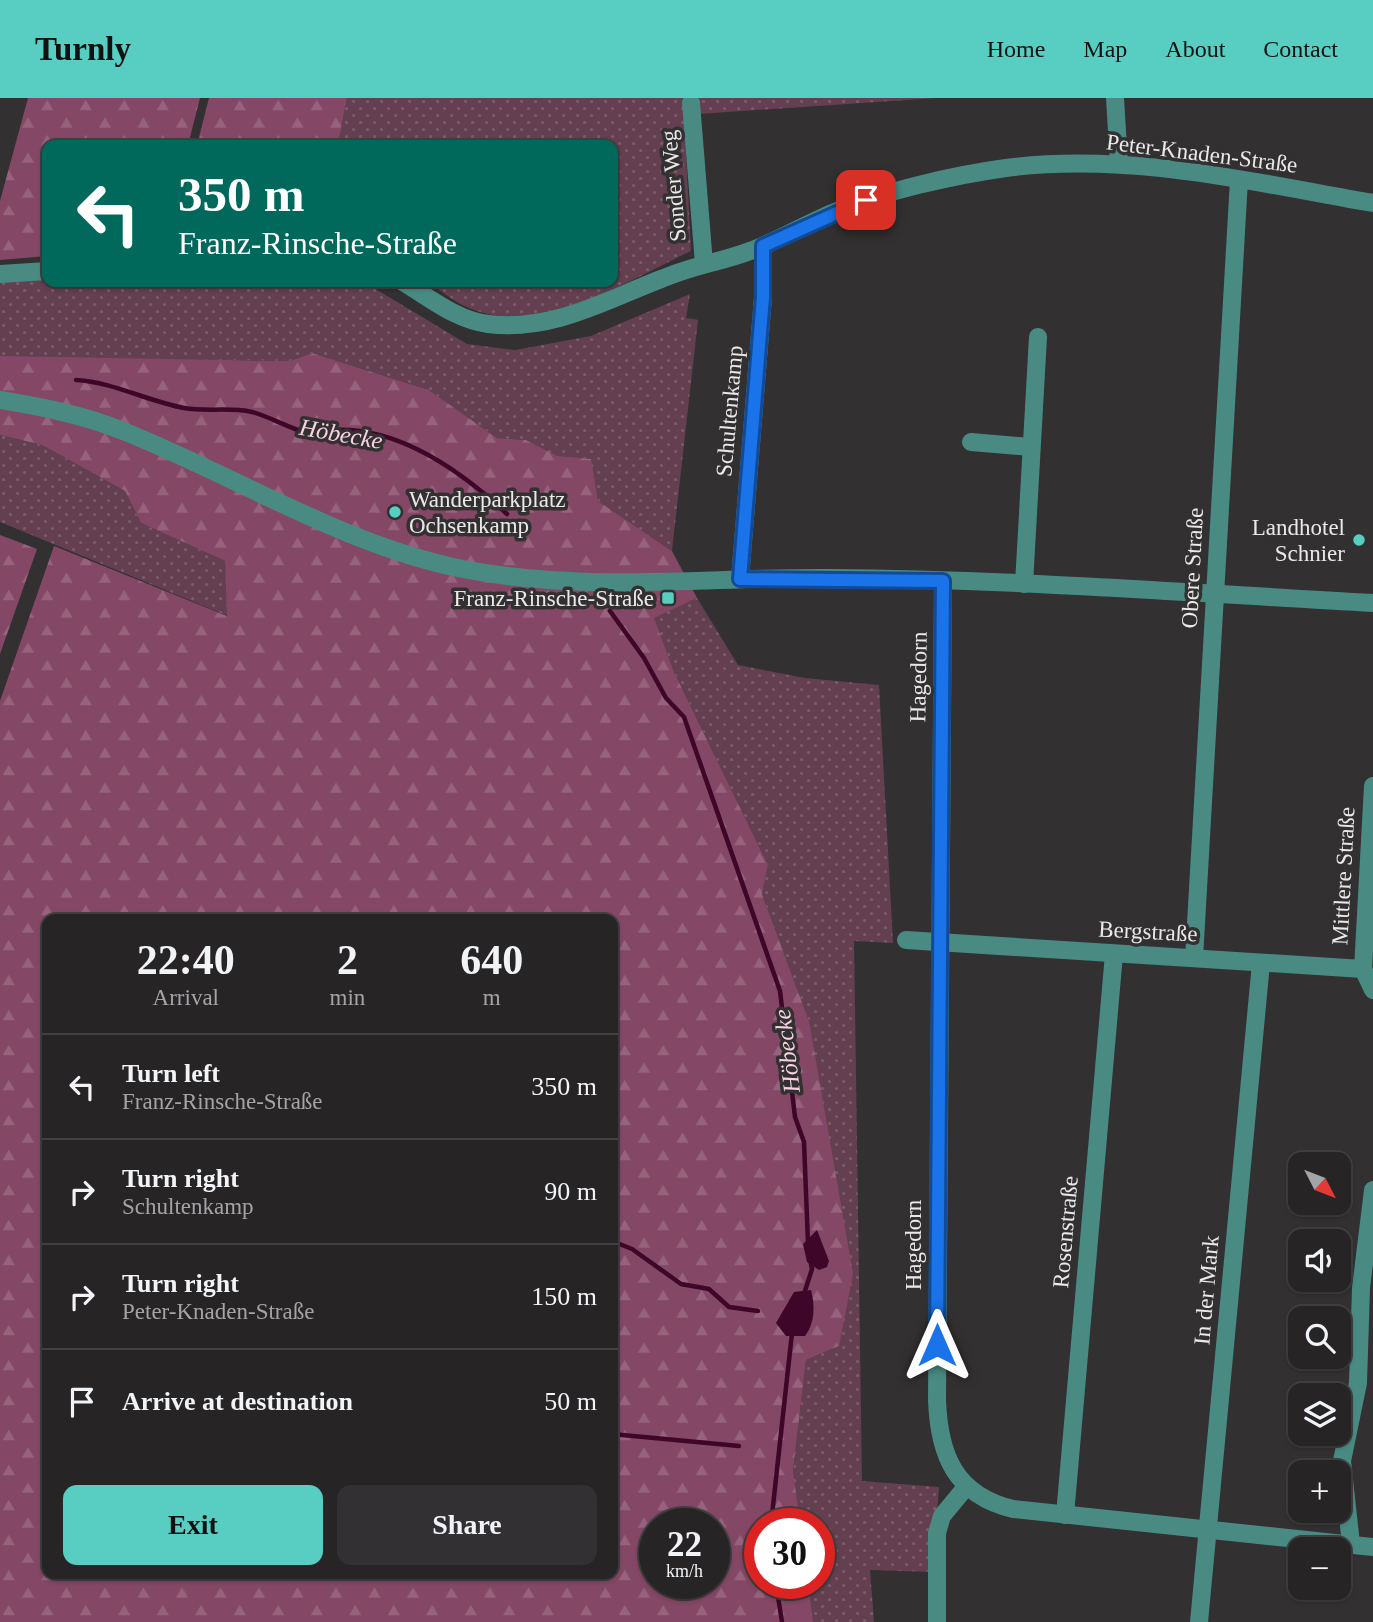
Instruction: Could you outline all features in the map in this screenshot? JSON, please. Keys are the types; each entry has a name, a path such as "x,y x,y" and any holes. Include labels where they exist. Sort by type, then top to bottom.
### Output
{"street":[{"path":"1115,98 1119,164"},
{"name":"Sonder Weg","path":"691,103 704,264"},
{"name":"Peter-Knaden-Straße","path":"412,287 466,319 486,324 520,325 581,313 704,264 763,246 837,211 898,191 1004,168 1119,164 1239,180 1373,203"},
{"name":"Obere Straße","path":"1194,958 1239,180"},
{"name":"Schultenkamp","path":"740,579 763,297 763,246"},
{"path":"0,274 42,271"},
{"path":"1024,584 1038,337"},
{"path":"0,400 71,414 120,430 368,540 435,563 486,573 564,582 740,579 943,581 1373,603"},
{"path":"971,442 1031,447"},
{"name":"Hagedorn","path":"943,581 937,1418 944,1451 966,1487"},
{"name":"Mittlere Straße","path":"1363,969 1373,786"},
{"name":"Bergstraße","path":"906,940 1363,969"},
{"name":"Rosenstraße","path":"1065,1515 1114,954"},
{"name":"In der Mark","path":"1199,1622 1261,962"},
{"path":"1363,969 1373,990"},
{"path":"1350,1537 1342,1461 1358,1383 1361,1288 1373,1190"},
{"path":"937,1622 937,1533 942,1516 966,1487 1002,1506 1288,1538"},
{"path":"1351,1545 1373,1546"}],"shaded area":[{"path":"347,98 936,98 684,115 691,251 614,289 586,300 557,310 528,315 500,316 474,310 435,287 618,287 618,140 339,140"},
{"path":"42,270 42,287 372,287 467,344 515,350 591,336 690,294 686,318 698,320 672,551 598,501 590,459 557,457 526,440 497,438 429,390 312,353 290,361 0,357 0,274"},
{"path":"0,435 42,445 125,491 141,523 225,561 228,616 0,522"},
{"path":"697,598 738,665 805,678 879,685 893,943 854,941 862,1481 939,1487 933,1572 870,1570 874,1622 800,1622 799,1599 835,1599 835,1508 795,1508 793,1471 806,1360 839,1346 809,1021 762,894 768,865 674,672 653,618"},
{"path":"817,1230 829,1261 827,1267 819,1270 807,1262 803,1244"},
{"path":"811,1290 811,1326 805,1336 786,1336 776,1323 794,1292"}],"green space":[{"path":"28,98 200,98 189,140 42,140 42,256 0,260 0,201"},
{"path":"209,98 347,98 339,140 198,140"},
{"path":"312,353 429,390 497,438 526,440 557,456 591,459 598,501 672,551 697,598 654,618 674,672 768,865 762,894 809,1021 853,1274 839,1346 806,1360 793,1471 798,1508 744,1508 744,1599 810,1599 813,1622 0,1622 0,701 54,546 227,616 225,561 141,523 125,491 42,445 0,435 0,356 290,361"},
{"path":"0,535 37,549 0,654"}],"waterway":[{"name":"Höbecke","path":"76,380 103,384 184,408 252,412 307,433 334,430 382,436 406,444 449,468 507,514"},
{"name":"Höbecke","path":"610,611 644,658 666,698 684,717 780,991 795,1117 804,1142 808,1243"},
{"path":"618,1243 632,1249 681,1284 709,1289 729,1307 758,1311"},
{"name":"Höbecke","path":"804,1294 812,1269 810,1259"},
{"name":"Höbecke","path":"773,1508 792,1333"},
{"path":"618,1435 739,1446"},
{"name":"Höbecke","path":"778,1599 782,1622"}],"place":[{"name":"Wanderparkplatz Ochsenkamp","path":"395,512"},
{"name":"Landhotel Schnier","path":"1359,540"},
{"name":"Franz-Rinsche-Straße","path":"668,598"}],"route":[{"path":"866,200 818,219 763,246 763,297 740,579 943,581 937,1345"}]}
